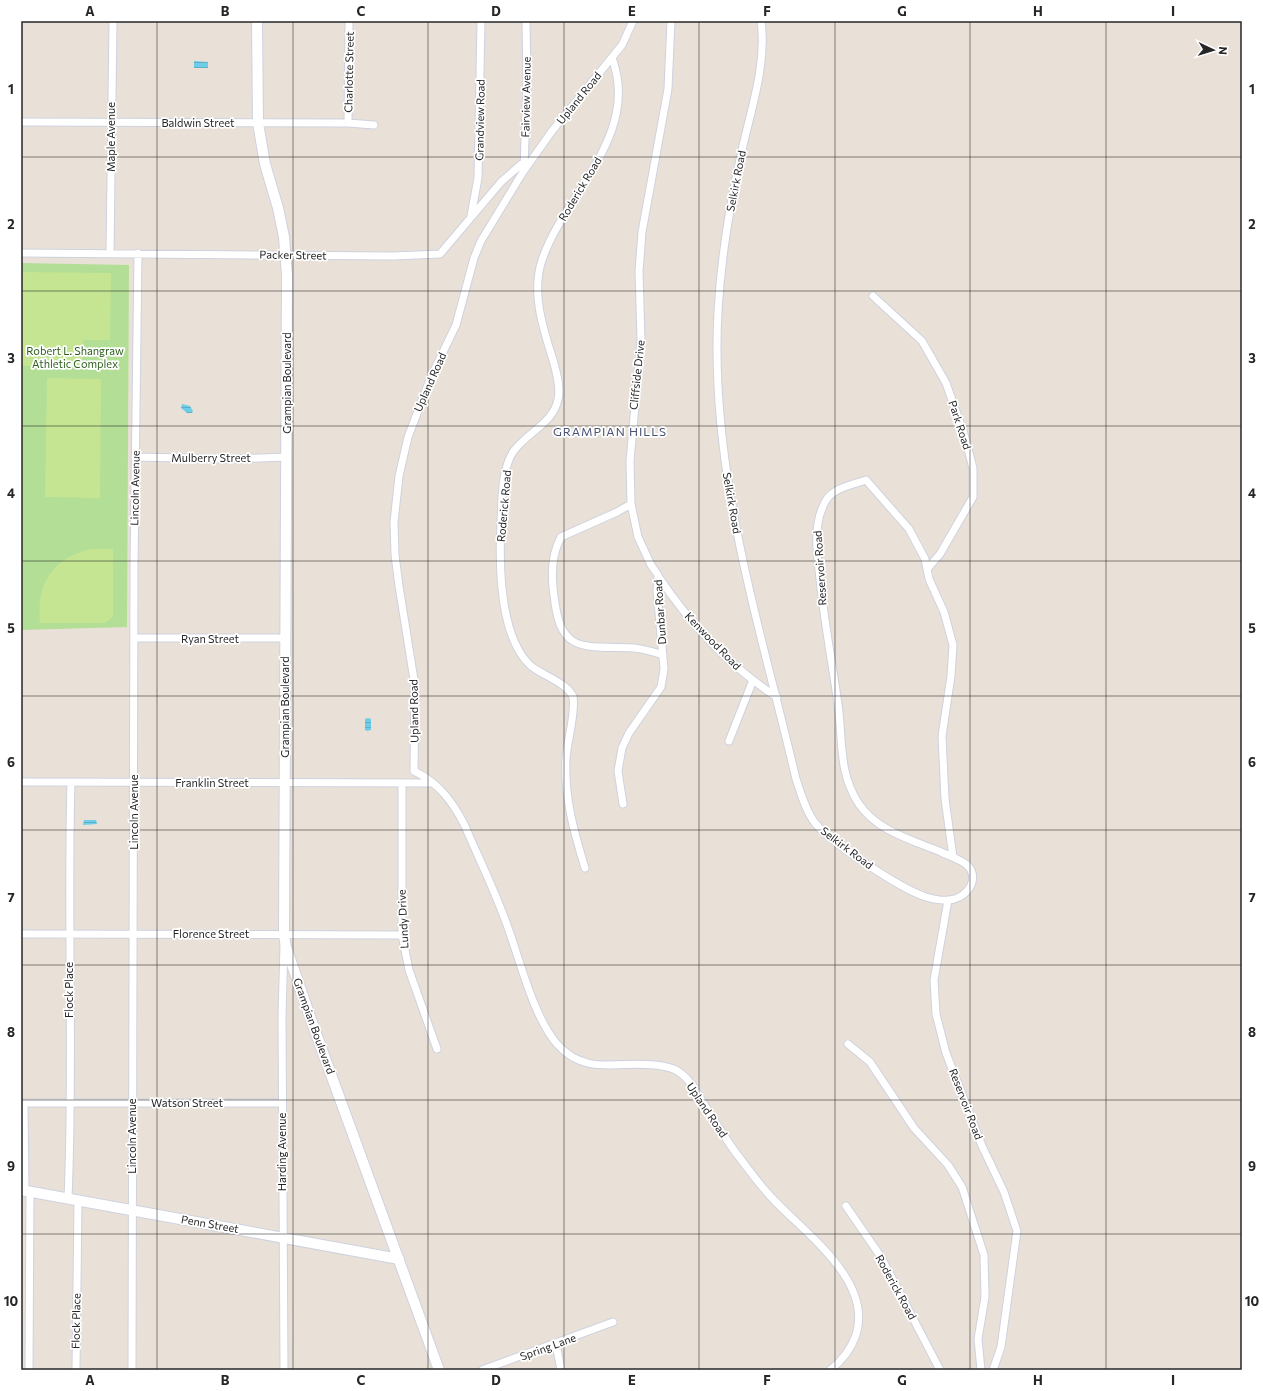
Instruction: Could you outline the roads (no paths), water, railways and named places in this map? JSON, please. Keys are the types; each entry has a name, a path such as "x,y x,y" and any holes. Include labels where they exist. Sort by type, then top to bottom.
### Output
{"street":[{"name":"Maple Avenue","path":"110,253 113,21"},
{"name":"Grampian Boulevard","path":"257,21 258,123 265,164 278,208 286,254 287,457 284,935 286,947 311,1021 439,1370"},
{"name":"Charlotte Street","path":"348,123 349,21"},
{"name":"Grandview Road","path":"471,218 478,178 481,21"},
{"name":"Fairview Avenue","path":"523,172 526,21"},
{"name":"Upland Road","path":"633,21 622,45 563,116 523,172 495,216 474,258 456,325 431,377 411,430 397,485 394,522 395,555 415,686 414,771 434,783 450,800 465,826 506,923 537,1008 545,1025 557,1043 572,1057 586,1063 608,1066 655,1065 669,1067 680,1072 697,1093 734,1151 772,1198 830,1255 854,1294 859,1312 857,1331 853,1344 840,1361 830,1370"},
{"name":"Cliffside Drive","path":"631,504 630,461 641,340 639,270 642,232 668,89 671,21"},
{"name":"Selkirk Road","path":"761,21 763,39 762,54 732,198 720,287 717,337 717,382 721,441 735,524 752,603 777,697 796,779 805,804 815,823 869,866 900,884 923,896 948,900"},
{"name":"Roderick Road","path":"585,868 573,829 567,795 566,755 573,714 573,699 568,689 531,666 517,648 508,620 503,590 501,571 501,528 504,487 510,458 523,441 553,414 558,399 556,371 538,302 540,267 550,241 589,177 614,125 618,105 619,85 618,73 612,58"},
{"name":"Baldwin Street","path":"21,122 348,123 374,125"},
{"name":"Packer Street","path":"21,252 393,256 440,254 501,182 524,162"},
{"name":"Lincoln Avenue","path":"132,1370 134,638 138,253"},
{"name":"Park Road","path":"874,296 922,340 946,383 964,434 973,468 973,497 940,554 928,568"},
{"name":"Mulberry Street","path":"135,457 230,459 287,457"},
{"name":"Reservoir Road","path":"953,857 944,792 942,736 951,676 953,645 944,612 929,579 928,568 909,529 866,480 835,491 828,498 818,524 818,558 824,620 838,704 841,750 847,783 860,805 874,820 907,839 963,862 971,869 973,881 971,887 963,896 948,900 934,980 936,1014 946,1052 982,1146 1004,1192 1016,1231 1000,1347 993,1370"},
{"name":"Dunbar Road","path":"631,504 638,537 651,565 658,575 657,591 663,655"},
{"path":"622,804 618,771 622,748 629,733 661,687 664,669 663,655 635,648 591,646 573,642 563,630 554,601 552,568 556,547 561,537 617,512 631,504"},
{"name":"Kenwood Road","path":"658,575 697,627 753,680 777,697"},
{"name":"Ryan Street","path":"134,638 285,638"},
{"path":"728,741 753,680"},
{"name":"Franklin Street","path":"21,782 285,784 402,783"},
{"name":"Flock Place","path":"71,782 70,1102 76,1370"},
{"path":"402,783 434,783"},
{"name":"Lundy Drive","path":"402,783 402,935 408,970 437,1049"},
{"name":"Florence Street","path":"21,934 402,935"},
{"name":"Harding Avenue","path":"284,935 282,991 284,1370"},
{"path":"848,1044 870,1062 914,1128 948,1165 962,1187 984,1255 985,1297 978,1339 981,1370"},
{"path":"23,1103 29,1370"},
{"name":"Watson Street","path":"23,1103 282,1103"},
{"name":"Penn Street","path":"25,1191 283,1236 399,1259"},
{"name":"Roderick Road","path":"846,1206 881,1257 940,1370"},
{"name":"Spring Lane","path":"482,1370 613,1322"},
{"path":"556,1344 561,1370"}],"water":[{"path":"194,61 208,62 208,68 194,68"},
{"path":"182,404 190,406 193,411 192,413 187,413 181,408"},
{"path":"365,719 371,719 371,730 367,731 365,730"},
{"path":"84,820 96,820 97,824 83,825"}],"district":[{"name":"GRAMPIAN HILLS","path":"610,432"}],"park label":[{"name":"Robert L. Shangraw Athletic Complex","path":"75,357"}]}
